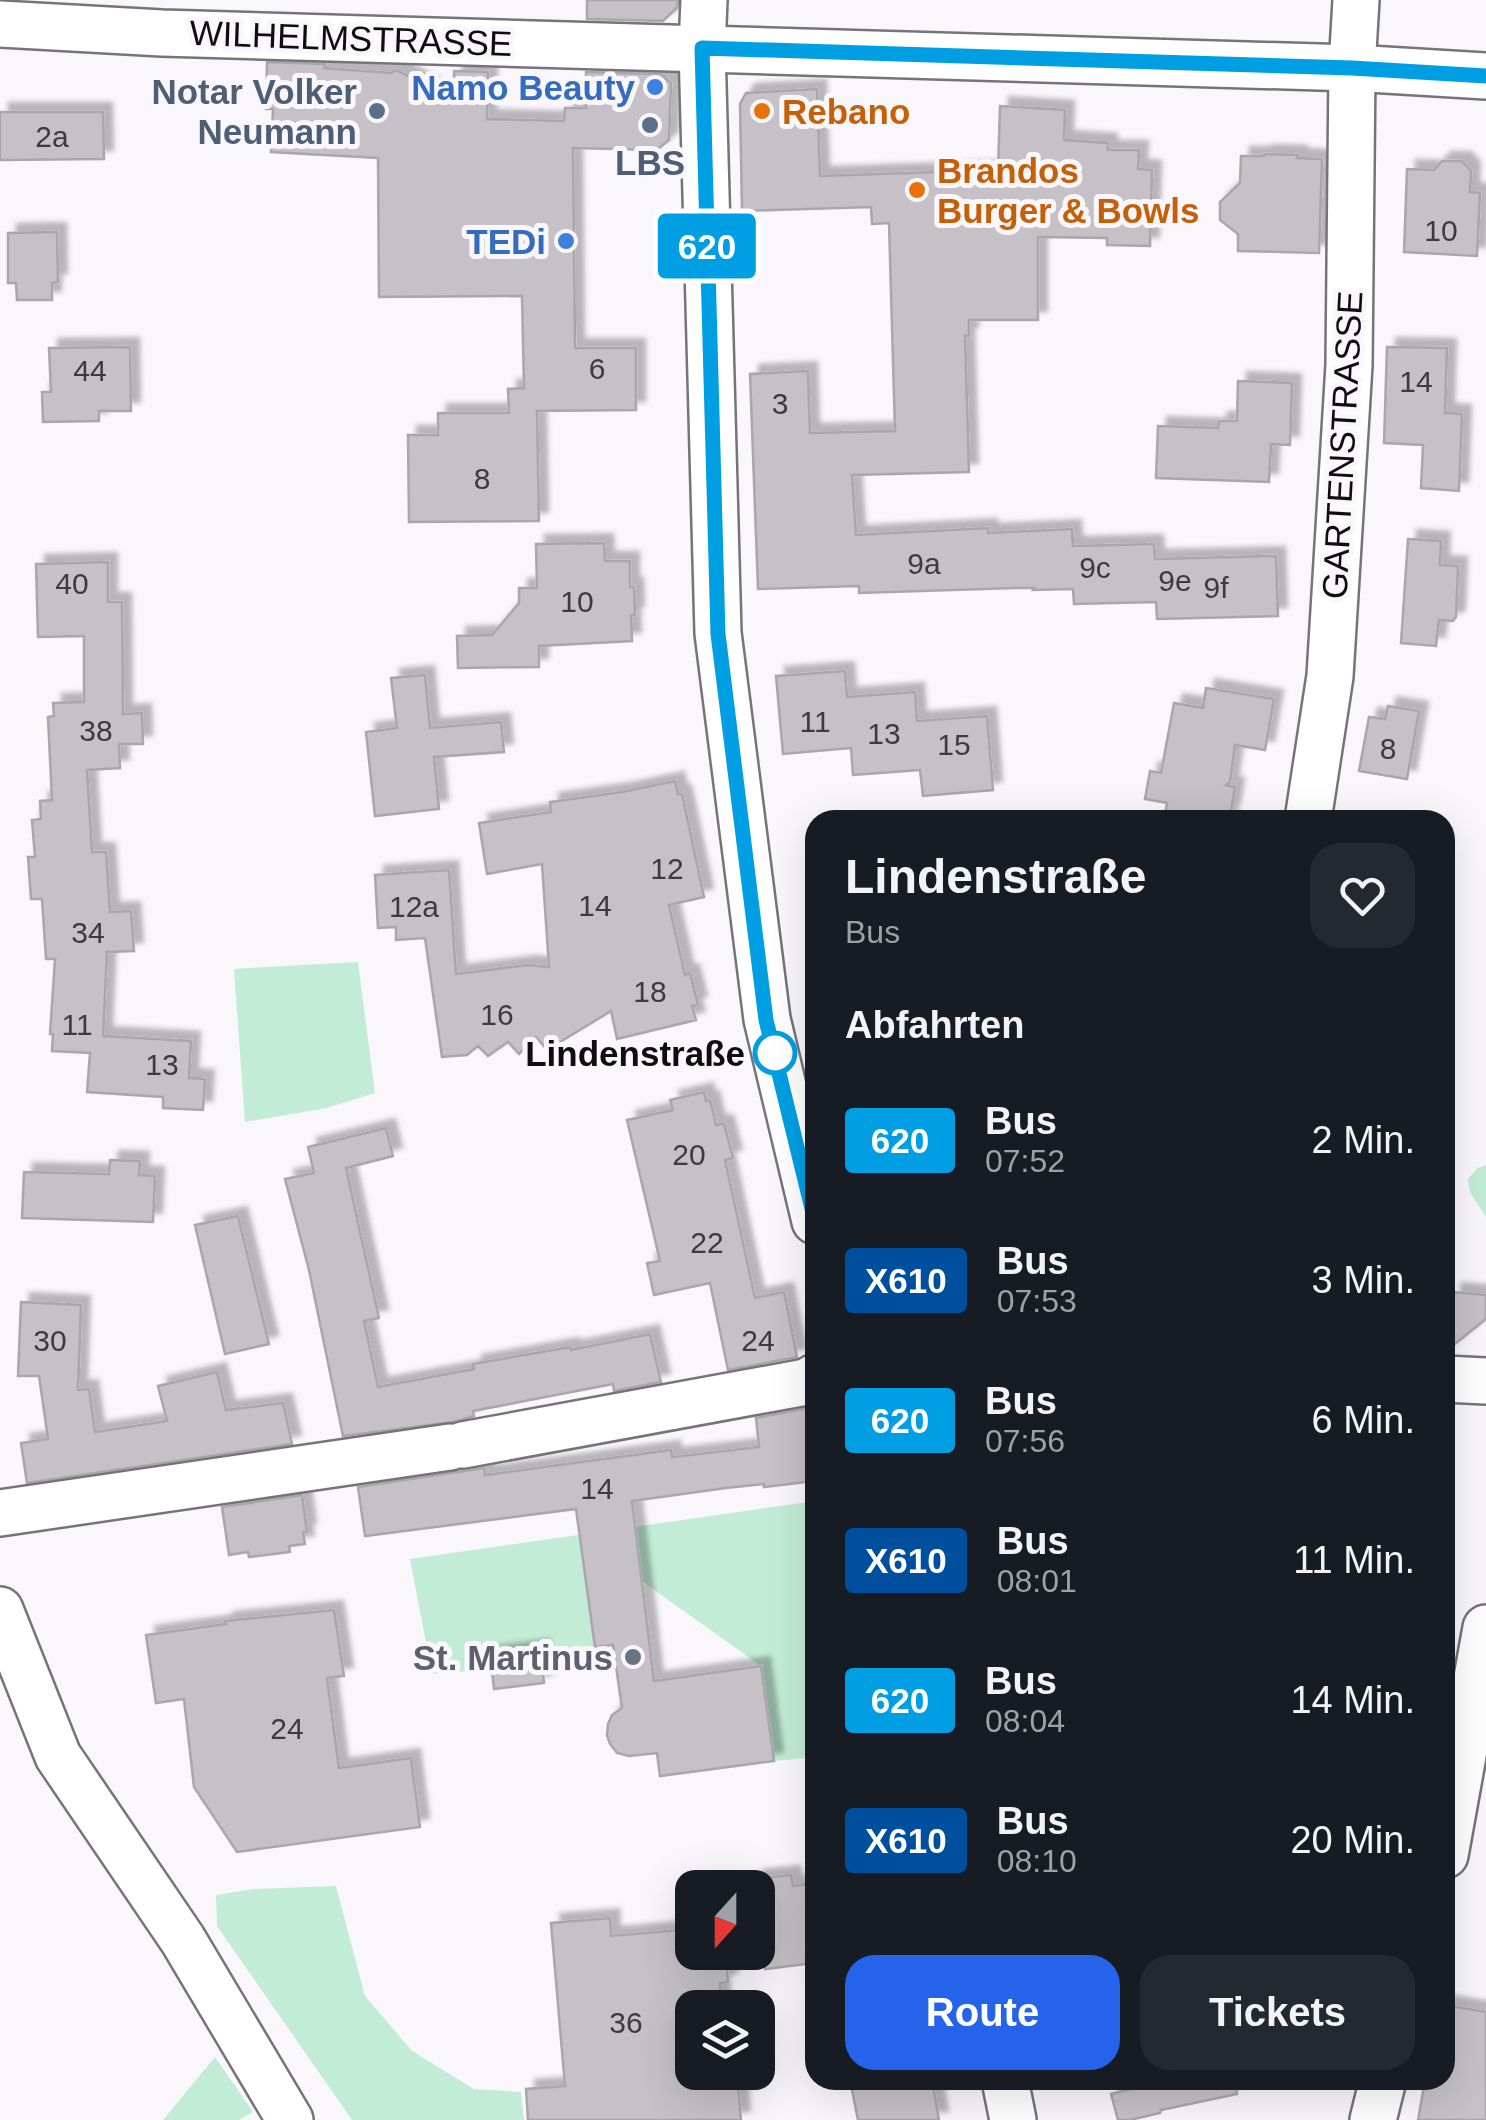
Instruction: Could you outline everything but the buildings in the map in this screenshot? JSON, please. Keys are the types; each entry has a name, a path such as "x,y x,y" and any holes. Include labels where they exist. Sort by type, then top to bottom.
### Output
{"street":[{"path":"704,0 702,48 718,634 766,1020 805,1180"},
{"name":"GARTENSTRASSE","path":"1310,810 1330,676 1349,366 1356,0"},
{"name":"WILHELMSTRASSE","path":"0,24 181,34 1352,68 1486,76"},
{"path":"1455,1379 1486,1381"},
{"path":"0,1513 457,1446 805,1382"},
{"path":"0,1610 58,1756 183,1940 290,2120"},
{"path":"1455,1799 1486,1628"},
{"path":"1007,2090 1014,2120"},
{"path":"1372,2120 1381,2090"}],"green space":[{"path":"358,962 375,1093 327,1108 245,1122 234,969"},
{"path":"1486,1165 1486,1217 1470,1192 1468,1179"},
{"path":"805,1502 805,1758 774,1761 761,1666 643,1582 638,1551 583,1559 595,1647 491,1655 492,1669 432,1674 410,1559"},
{"path":"336,1886 365,1996 412,2051 474,2089 521,2092 524,2120 352,2120 217,1926 216,1895 255,1889"},
{"path":"215,2057 253,2112 239,2120 163,2120"}],"bus line":[{"name":"620","path":"805,1180 766,1020 718,634 702,48 1352,68 1486,76"}],"place":[{"name":"Namo Beauty","path":"655,87"},
{"name":"Notar Volker Neumann","path":"377,111"},
{"name":"Rebano","path":"762,111"},
{"name":"LBS","path":"650,125"},
{"name":"Brandos Burger & Bowls","path":"917,190"},
{"name":"TEDi","path":"566,241"},
{"name":"Lindenstraße","path":"775,1053"},
{"name":"St. Martinus","path":"633,1657"}]}
